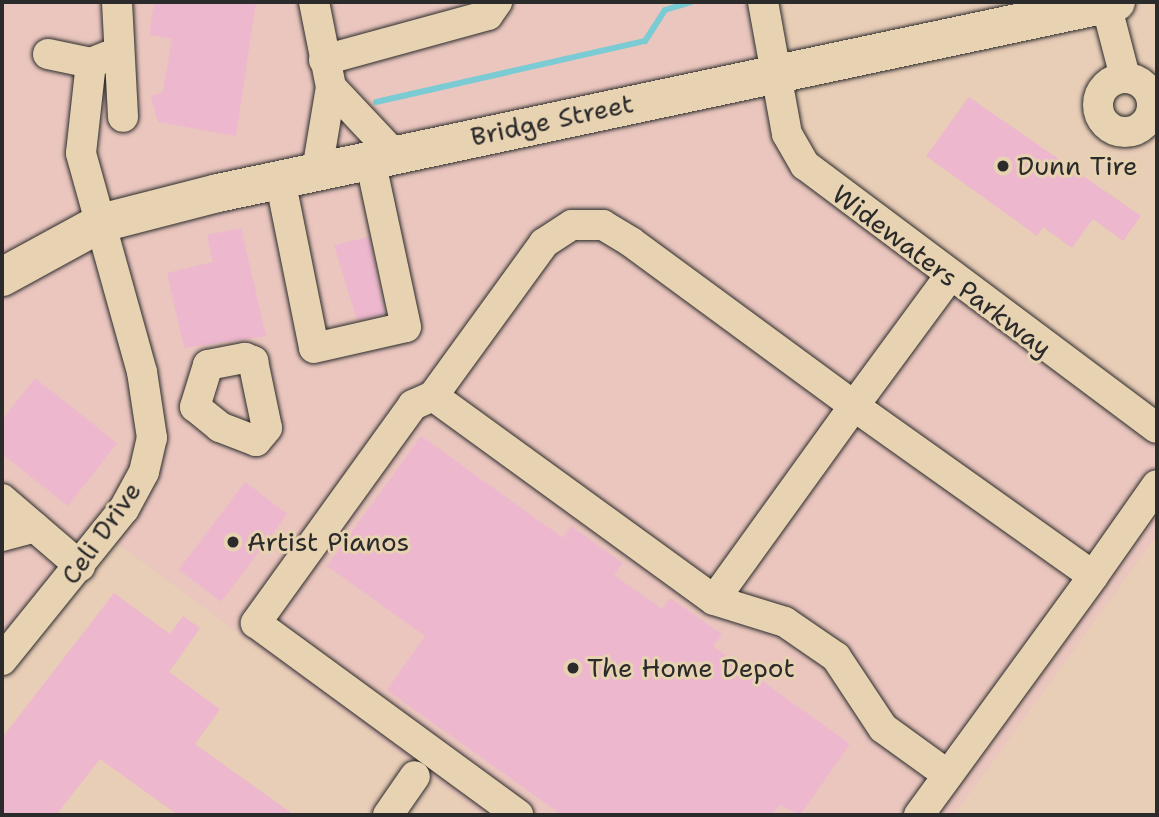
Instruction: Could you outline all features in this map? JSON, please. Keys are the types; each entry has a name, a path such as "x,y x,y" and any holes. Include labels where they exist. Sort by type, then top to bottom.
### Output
{"main road":[{"name":"Bridge Street","path":"2,277 101,223 280,179 780,77 1111,3"}],"street":[{"path":"117,2 105,57 123,117"},
{"path":"314,2 328,73 317,171"},
{"path":"328,73 488,15 497,2"},
{"name":"Widewaters Parkway","path":"763,2 780,77 787,134 805,165 949,278 1157,428"},
{"path":"1111,3 1125,77 1148,91 1154,105 1144,124 1128,132 1104,123 1098,98 1108,83 1125,77"},
{"path":"48,54 105,57"},
{"name":"Celi Drive","path":"2,660 80,566 144,472 150,413 81,153 105,57"},
{"path":"280,179 314,348 407,327 382,157 328,73"},
{"path":"518,815 256,623 413,405 433,396 544,243 572,225 603,225 1093,576"},
{"path":"714,600 949,278"},
{"path":"433,396 714,600 785,622 836,657 883,728 948,775"},
{"path":"150,413 195,407"},
{"path":"919,815 1157,485"},
{"path":"2,499 80,566"},
{"path":"2,536 35,527"},
{"path":"388,815 415,776"}],"shaded area":[{"path":"2,2 775,2 787,134 1157,428 1157,535 954,815 483,815 101,531 2,646"}],"building":[{"path":"154,2 256,2 236,136 158,122 151,96 163,92 172,39 149,35"},
{"name":"Dunn Tire","path":"969,97 1141,216 1123,241 1093,219 1072,248 1043,227 1037,236 926,156"},
{"path":"241,228 266,336 184,348 167,273 213,262 207,235"},
{"path":"369,237 384,314 357,320 334,245"},
{"path":"35,378 117,443 68,506 2,454 2,420"},
{"name":"The Home Depot","path":"421,436 563,538 571,526 623,563 614,575 662,609 670,598 722,634 713,646 850,744 800,815 780,805 772,815 562,815 387,690 425,636 327,566"},
{"name":"Artist Pianos","path":"245,482 287,514 221,602 179,570"},
{"path":"114,593 170,634 183,616 200,628 169,672 220,709 195,744 294,815 178,815 100,759 56,815 2,815 2,738"}],"waterway":[{"path":"376,102 645,41 665,10 691,2"}],"place":[{"name":"Dunn Tire","path":"1003,166"},
{"name":"Artist Pianos","path":"233,542"},
{"name":"The Home Depot","path":"573,668"}]}
